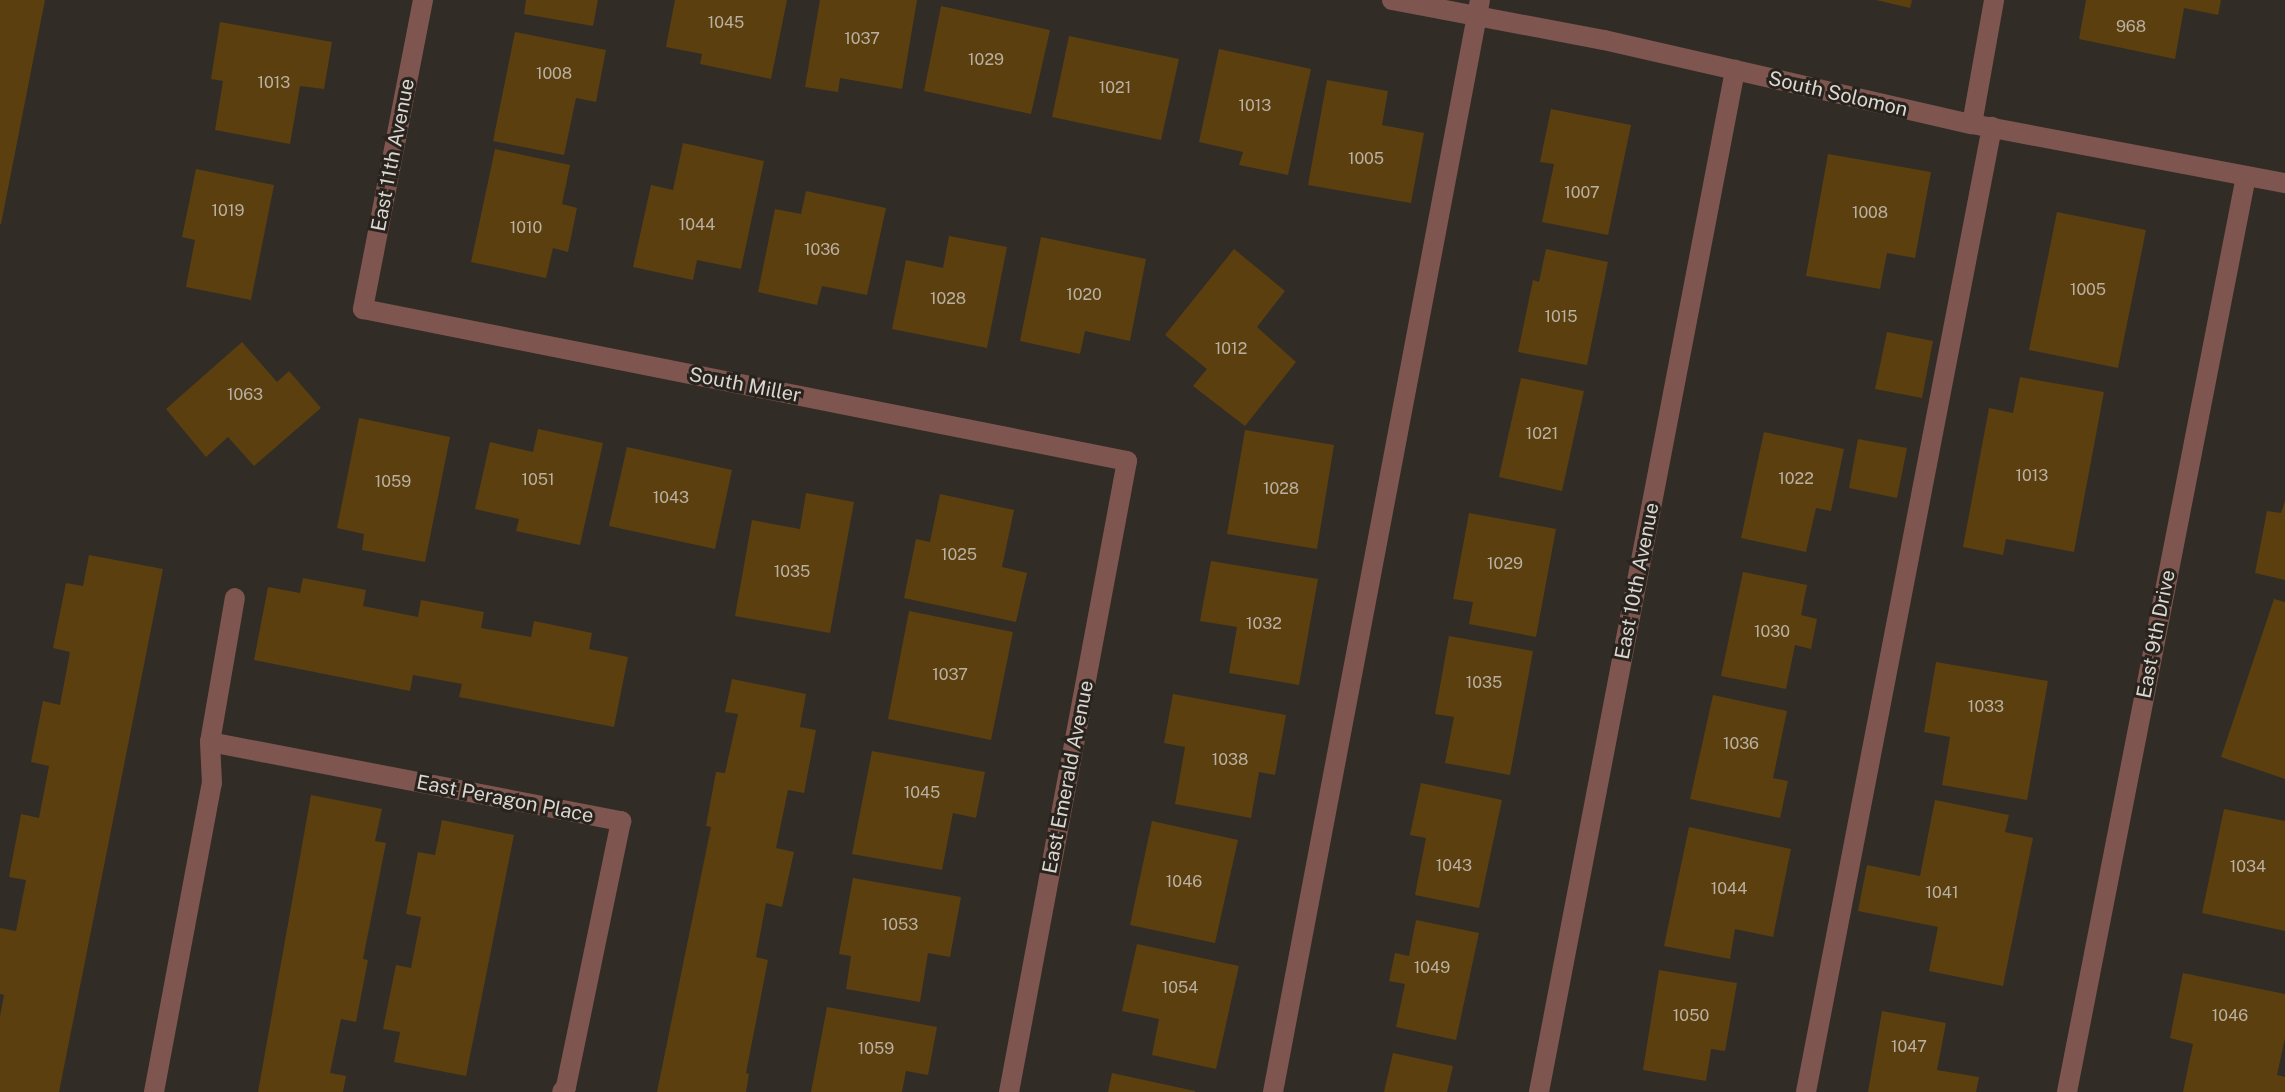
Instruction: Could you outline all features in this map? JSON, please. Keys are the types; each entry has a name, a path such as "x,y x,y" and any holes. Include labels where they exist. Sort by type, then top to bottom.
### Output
{"street":[{"name":"East 11th Avenue","path":"363,309 423,0"},
{"name":"South Solomon","path":"1392,0 1479,8 1604,40 1982,126 2285,183"},
{"path":"1806,1092 1982,126 1994,0"},
{"path":"1273,1092 1479,8"},
{"name":"East 10th Avenue","path":"1539,1092 1735,70"},
{"name":"East 9th Drive","path":"2067,1092 2246,176"},
{"name":"South Miller","path":"363,309 1127,461"},
{"name":"East Emerald Avenue","path":"1009,1092 1127,461"},
{"path":"154,1092 212,783 210,742 235,598"},
{"name":"East Peragon Place","path":"210,742 621,821 566,1087 562,1092"}],"building":[{"path":"0,0 45,0 1,224 0,224"},
{"path":"526,0 598,0 593,26 524,14"},
{"path":"675,0 787,0 771,79 700,64 702,54 666,47"},
{"path":"820,0 917,0 902,89 840,78 838,92 805,87"},
{"path":"1876,0 1912,0 1910,8"},
{"path":"2086,0 2221,0 2218,15 2184,8 2175,59 2079,39"},
{"path":"941,6 1050,30 1031,114 924,91"},
{"path":"220,22 332,42 324,89 300,86 290,144 215,130 223,81 211,79"},
{"path":"515,32 606,50 596,102 576,98 564,155 493,141"},
{"path":"1069,36 1179,59 1161,140 1052,117"},
{"path":"1219,49 1311,69 1288,175 1239,165 1243,152 1199,142"},
{"path":"1327,80 1388,91 1382,125 1424,133 1411,203 1308,185"},
{"path":"1551,109 1631,125 1608,235 1542,222 1554,164 1540,162"},
{"path":"683,143 764,161 741,269 697,260 693,280 633,267 651,185 673,190"},
{"path":"495,149 570,165 562,204 577,208 568,252 553,248 546,278 471,262"},
{"path":"1828,154 1931,172 1915,258 1887,253 1880,289 1806,276"},
{"path":"196,169 274,185 251,300 186,287 195,240 182,237"},
{"path":"806,191 886,208 867,295 822,286 817,305 758,292 775,209 801,214"},
{"path":"2057,212 2146,230 2118,368 2029,350"},
{"path":"949,236 1007,247 987,348 892,329 906,260 943,268"},
{"path":"1041,237 1146,259 1130,341 1085,331 1080,354 1020,341"},
{"path":"1234,249 1285,291 1257,327 1296,362 1245,426 1193,386 1207,369 1165,335"},
{"path":"1546,249 1608,262 1587,365 1518,352 1533,280 1539,282"},
{"path":"1887,332 1933,341 1922,398 1875,389"},
{"path":"242,342 277,382 289,371 321,408 254,466 228,437 206,457 166,409"},
{"path":"2020,377 2104,392 2074,552 2006,539 2003,555 1963,547 1989,408 2013,413"},
{"path":"1521,378 1584,391 1562,491 1499,477"},
{"path":"359,418 450,437 425,562 362,550 364,534 337,528"},
{"path":"538,429 603,443 580,545 516,531 519,519 475,509 490,442 533,452"},
{"path":"1245,430 1334,445 1317,549 1227,534"},
{"path":"1764,432 1844,449 1831,511 1816,508 1806,552 1741,538"},
{"path":"1858,439 1907,448 1897,498 1849,488"},
{"path":"627,447 732,470 715,549 609,526"},
{"path":"806,493 854,502 830,633 735,616 752,520 800,529"},
{"path":"940,494 1014,510 1002,567 1027,573 1016,622 904,598 916,539 930,542"},
{"path":"2285,501 2285,580 2255,573 2267,511 2281,513"},
{"path":"1469,513 1556,529 1536,637 1469,624 1473,602 1453,599"},
{"path":"89,555 163,569 59,1092 0,1092 0,1016 4,995 0,994 0,928 16,931 26,880 9,877 21,814 39,818 49,766 31,762 43,701 60,705 70,652 53,648 66,583 83,586"},
{"path":"1211,561 1318,579 1299,685 1229,673 1237,627 1200,621"},
{"path":"1743,572 1807,585 1801,615 1817,619 1811,649 1795,645 1786,689 1721,676"},
{"path":"303,578 366,590 363,606 418,617 421,600 484,612 481,628 531,637 534,621 592,633 589,649 628,657 614,727 459,697 462,684 413,675 410,691 254,660 268,587 300,593"},
{"path":"2274,599 2285,602 2285,779 2221,757"},
{"path":"909,611 1013,632 991,740 888,719"},
{"path":"1449,636 1533,651 1510,775 1445,763 1454,717 1435,714"},
{"path":"1936,662 2048,681 2027,800 1942,785 1950,737 1924,732"},
{"path":"732,679 806,694 800,727 816,730 804,793 788,790 776,848 794,852 782,907 766,903 756,957 768,960 746,1073 749,1074 746,1092 657,1092 711,827 706,826 716,772 725,773 738,714 725,712"},
{"path":"1173,694 1286,715 1275,775 1259,772 1251,818 1175,804 1185,747 1164,743"},
{"path":"1713,695 1787,711 1773,778 1788,781 1780,818 1690,799"},
{"path":"872,751 985,772 976,818 953,813 942,870 852,854"},
{"path":"1421,783 1502,800 1479,908 1415,895 1426,838 1410,835"},
{"path":"311,795 382,809 375,841 386,843 363,959 368,960 356,1022 341,1019 330,1073 346,1076 343,1092 258,1092"},
{"path":"1935,800 2009,815 2005,832 2033,838 2003,986 1929,971 1938,927 1858,911 1867,865 1920,876"},
{"path":"2224,809 2285,821 2285,931 2202,913"},
{"path":"442,820 514,835 466,1076 394,1062 400,1032 383,1029 396,965 411,968 421,917 406,914 418,852 435,855"},
{"path":"1152,821 1238,840 1215,943 1130,925"},
{"path":"1689,827 1791,849 1773,937 1735,929 1730,959 1664,946"},
{"path":"853,878 961,897 950,957 928,953 920,1002 846,989 851,956 839,954"},
{"path":"1416,920 1479,933 1456,1040 1396,1027 1405,984 1389,981 1395,953 1409,956"},
{"path":"1137,944 1239,966 1216,1069 1152,1055 1159,1019 1122,1011"},
{"path":"1659,970 1737,983 1725,1051 1711,1049 1706,1081 1643,1070"},
{"path":"2183,973 2285,994 2285,1038 2277,1075 2285,1077 2285,1092 2183,1092 2193,1044 2170,1038"},
{"path":"827,1007 937,1027 928,1075 906,1071 902,1092 811,1092"},
{"path":"1882,1011 1946,1023 1937,1070 1979,1077 1976,1092 1868,1092"},
{"path":"1393,1053 1453,1066 1447,1092 1384,1092"},
{"path":"1112,1073 1195,1091 1195,1092 1108,1092"}]}
